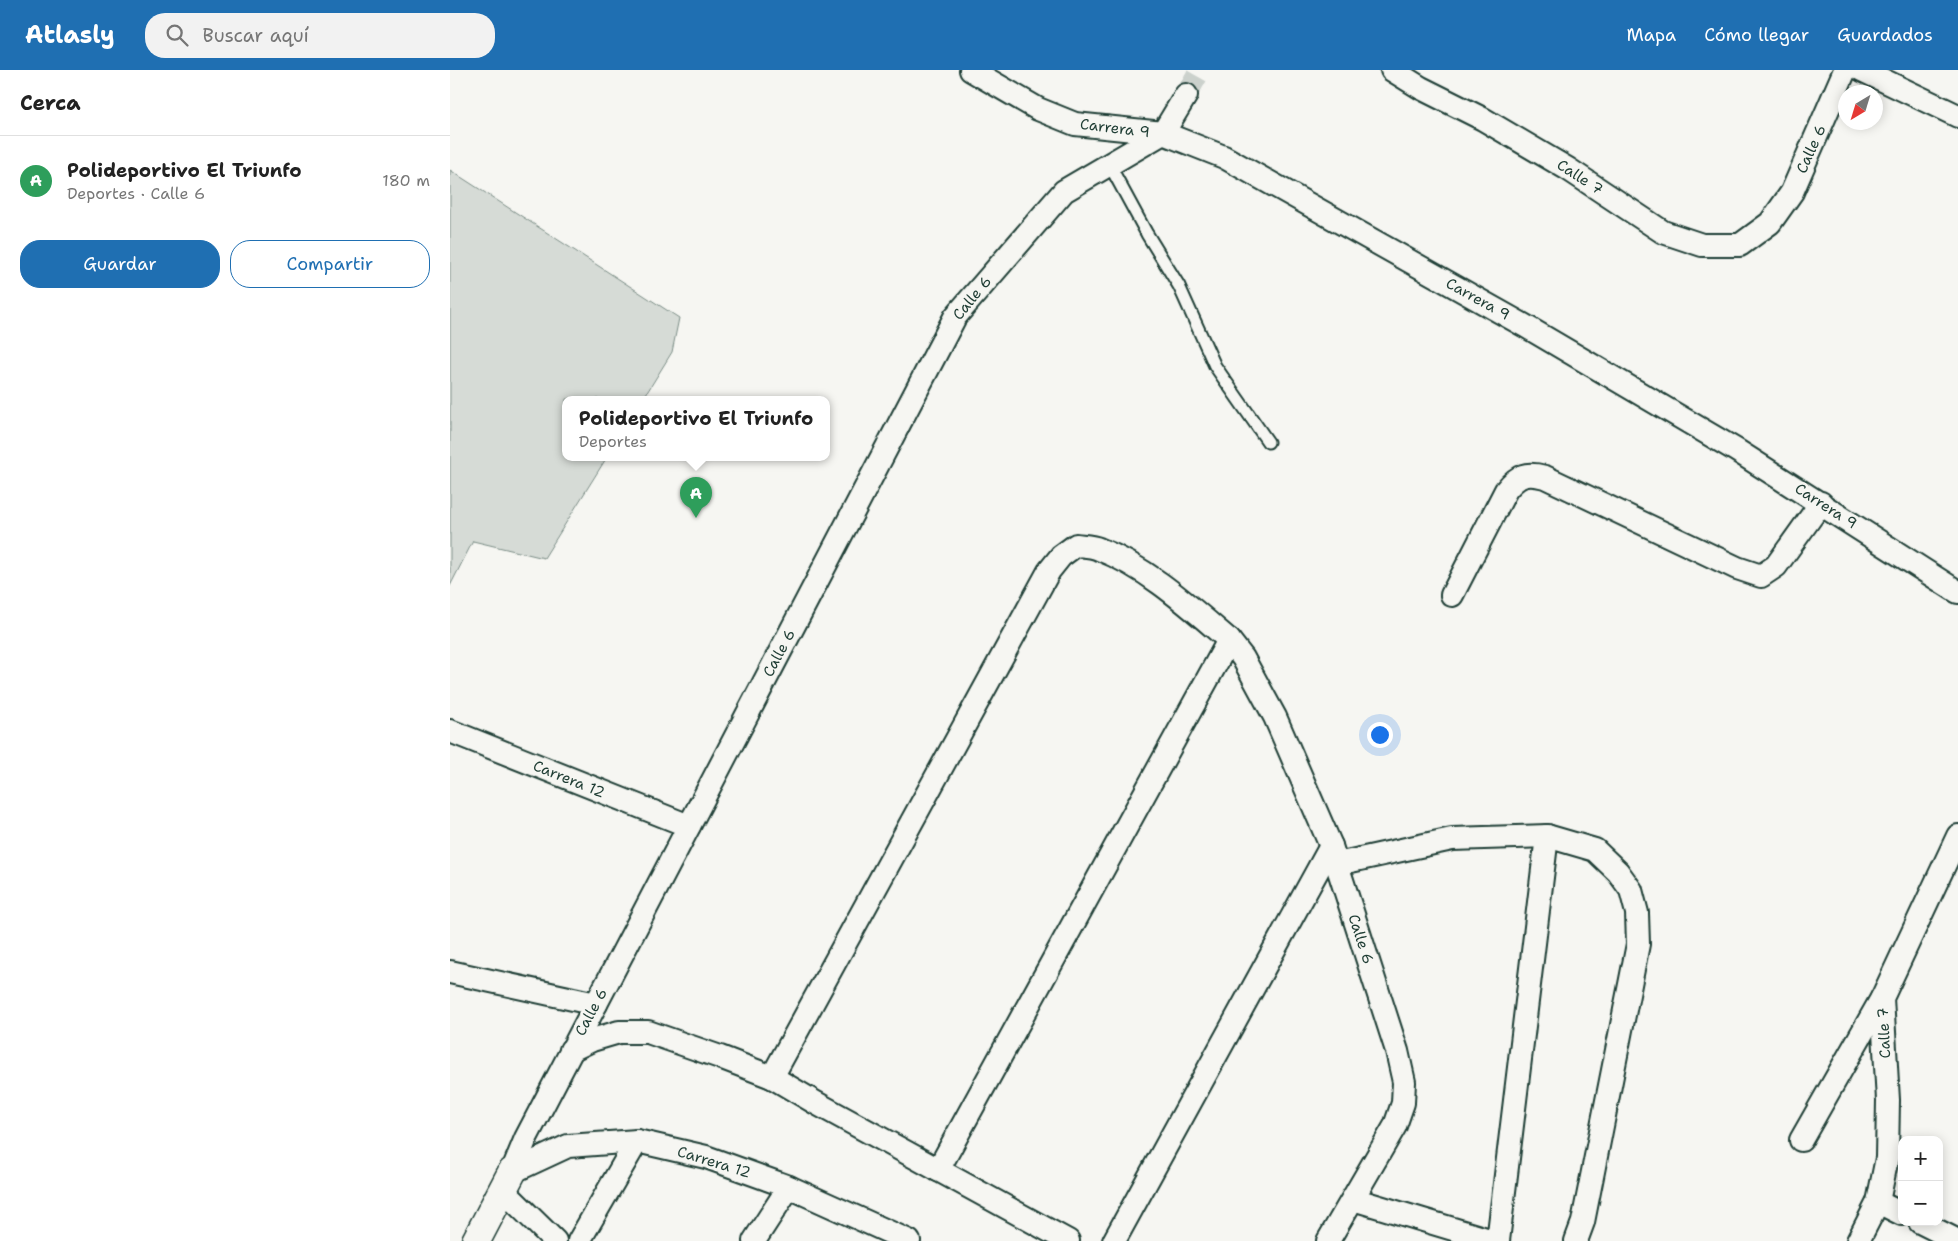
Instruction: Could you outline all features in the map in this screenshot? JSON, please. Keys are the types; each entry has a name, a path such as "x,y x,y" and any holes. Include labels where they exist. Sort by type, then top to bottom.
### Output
{"street":[{"name":"Carrera 9","path":"972,70 1038,109 1075,124 1163,134 1224,157 1509,317 1736,450 1958,592"},
{"name":"Calle 7","path":"1392,70 1420,88 1483,119 1568,169 1663,232 1702,245 1740,245 1770,224"},
{"name":"Calle 6","path":"1770,224 1792,192 1845,70"},
{"path":"1862,70 1958,116"},
{"path":"1163,134 1186,95"},
{"name":"Calle 6","path":"476,1241 508,1182 526,1138 954,317 1064,191 1163,134"},
{"path":"1452,595 1506,490 1514,479 1524,474 1545,477 1737,568 1761,576 1776,566 1821,503"},
{"name":"Calle 6","path":"772,1077 1049,571 1061,556 1076,546 1097,548 1172,593 1228,640 1247,664 1275,717 1334,855 1397,1051 1404,1082 1403,1103 1395,1126 1328,1241"},
{"path":"938,1170 1228,640"},
{"name":"Carrera 12","path":"450,731 689,826"},
{"path":"1498,1241 1548,836"},
{"path":"1114,1241 1334,855 1452,840 1548,836 1595,850 1618,872 1631,890 1637,914 1638,944 1585,1212 1576,1241"},
{"name":"Calle 7","path":"1858,1241 1878,1202 1887,1158 1888,1100 1882,998 1958,836"},
{"path":"450,972 596,1004"},
{"path":"1801,1140 1882,998"},
{"path":"572,1050 592,1040 619,1032 648,1032 772,1077 1068,1241"},
{"path":"579,1241 637,1141"},
{"name":"Carrera 12","path":"508,1182 568,1146 637,1141 706,1157 789,1187 909,1241"},
{"path":"508,1182 555,1241"},
{"path":"754,1241 789,1187"},
{"path":"1353,1199 1493,1241"},
{"path":"1878,1202 1898,1212"},
{"path":"1928,1226 1958,1240"}],"lane":[{"path":"1109,164 1147,234 1179,286 1215,366 1268,442"}],"shaded area":[{"path":"450,170 679,318 672,352 645,396 562,396 562,461 605,461 544,558 473,541 450,586"}],"tunnel":[{"path":"1186,95 1200,70"}],"place":[{"name":"Polideportivo El Triunfo","path":"696,518"}]}
